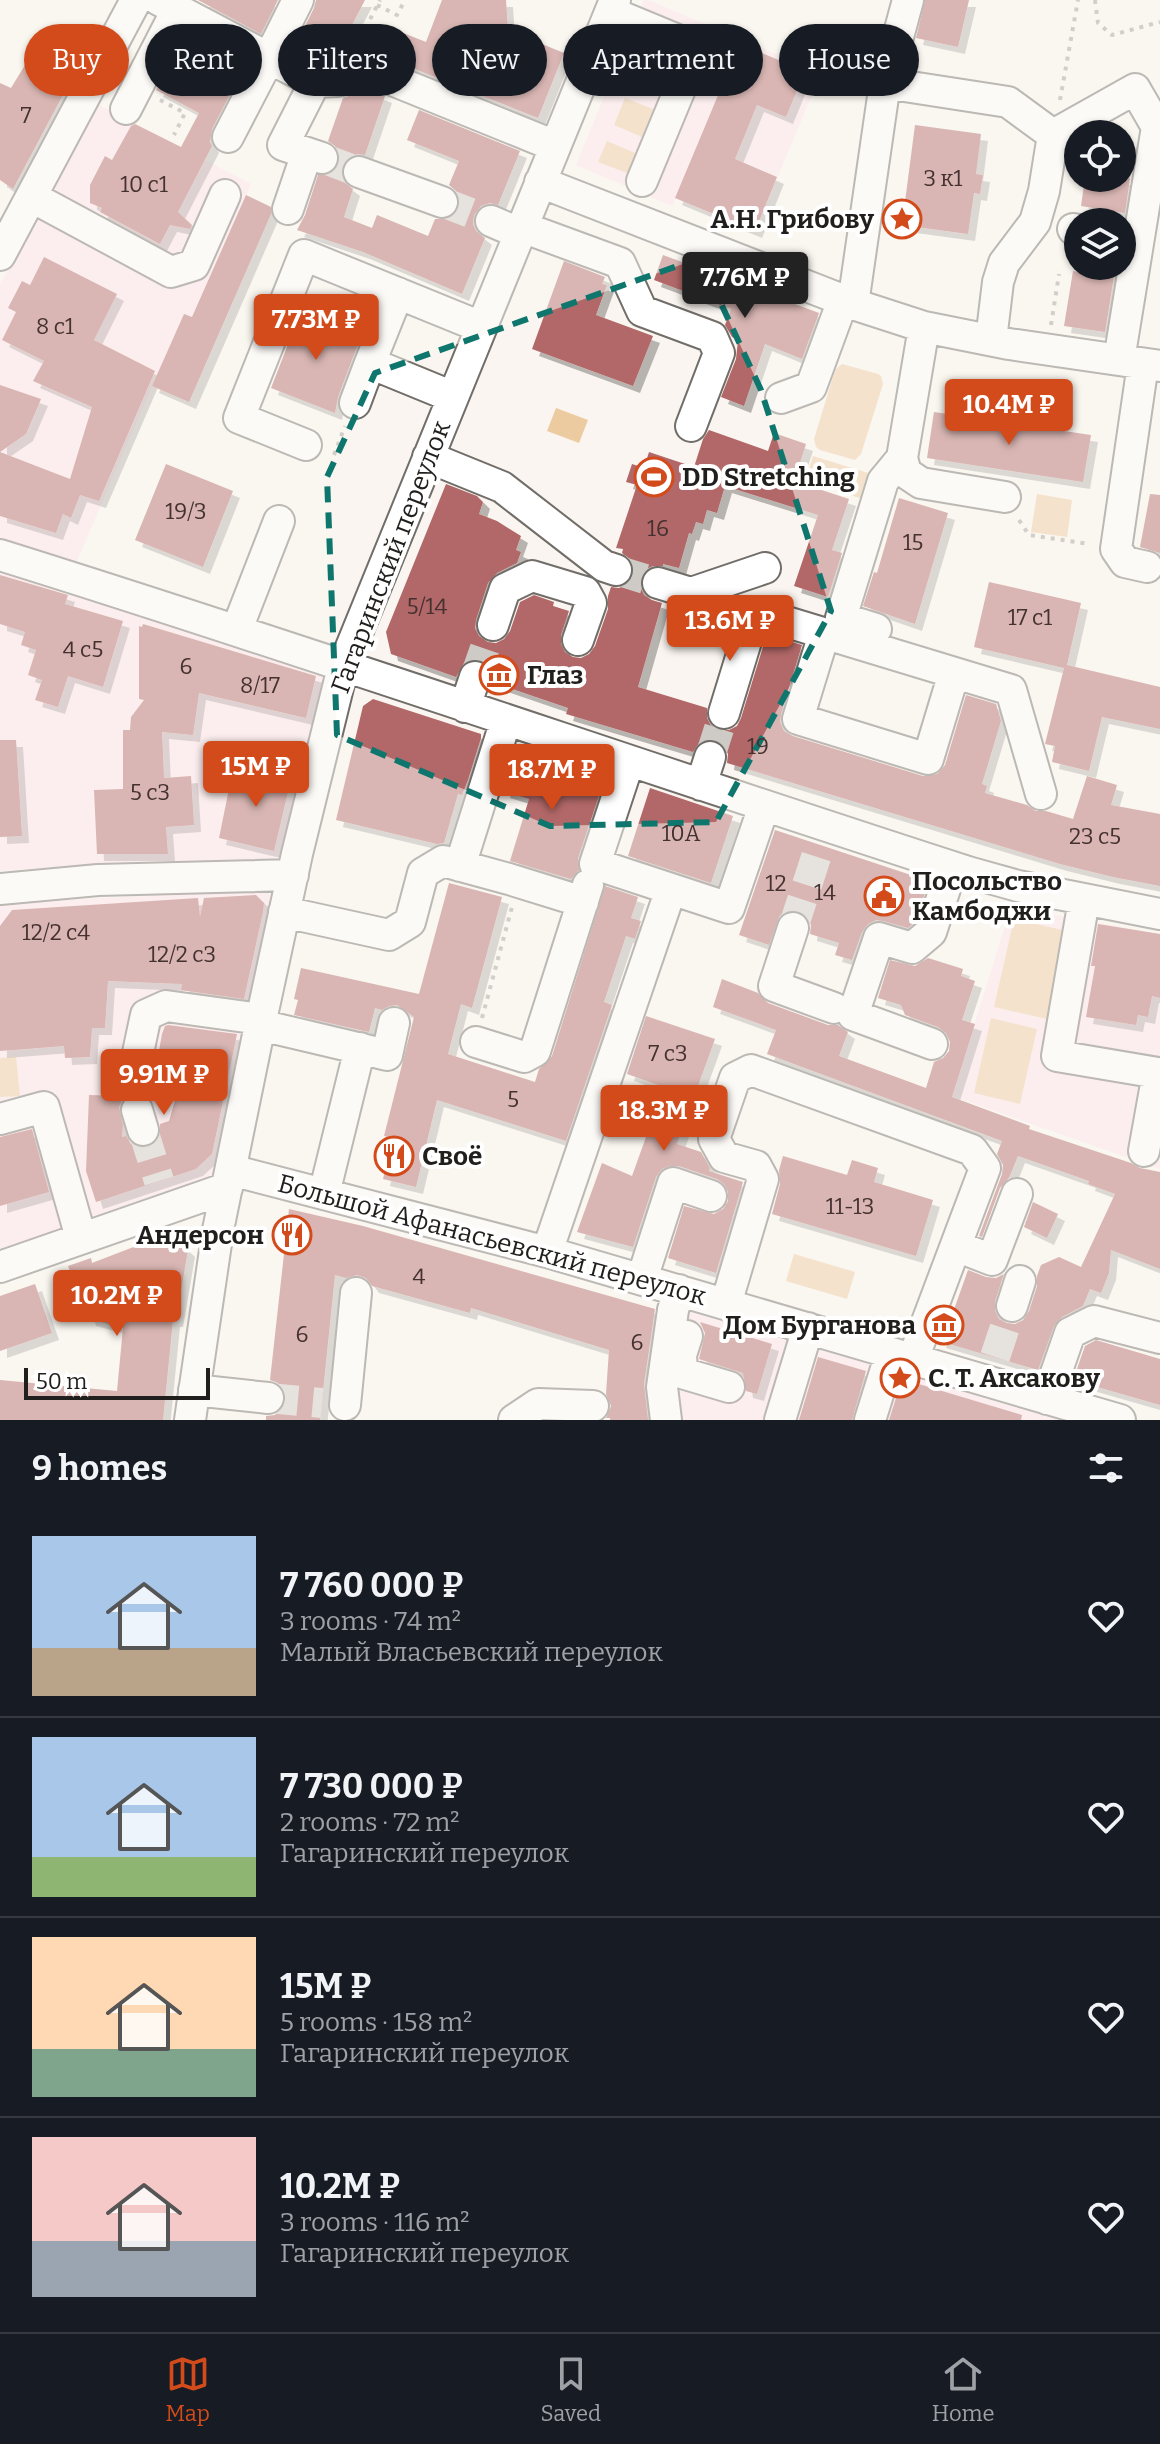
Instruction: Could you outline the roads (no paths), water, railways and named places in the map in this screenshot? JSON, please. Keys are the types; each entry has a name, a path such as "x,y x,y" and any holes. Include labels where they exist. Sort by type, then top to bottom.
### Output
{"street":[{"path":"0,255 18,205 136,0"},
{"path":"228,137 298,0"},
{"path":"902,24 908,0"},
{"path":"131,98 168,5 278,63"},
{"path":"613,6 697,48 642,181"},
{"name":"Гагаринский переулок","path":"192,1405 218,1230 284,912 343,667 613,6"},
{"path":"781,398 811,387 848,302 885,83 1008,102 1053,135"},
{"path":"1053,135 1135,89 1157,127 1136,213"},
{"path":"416,90 555,146"},
{"path":"288,209 314,156 283,145 308,96"},
{"path":"991,340 998,282 1004,263 1035,222 1044,191 1053,135"},
{"path":"359,172 442,202"},
{"path":"540,182 848,302 924,327 1141,363"},
{"path":"18,205 171,272 194,265 225,195"},
{"path":"491,221 620,263 642,311 712,337 719,353 691,426"},
{"path":"306,445 239,418 304,255 481,327"},
{"path":"1134,280 1141,363 1116,549 1125,562 1147,567"},
{"path":"355,403 398,293"},
{"path":"924,327 902,458 906,473 921,483 1005,497"},
{"path":"370,363 453,397"},
{"path":"428,457 502,487 604,566 616,570"},
{"path":"902,458 883,481 841,618 902,637"},
{"path":"237,629 279,521"},
{"path":"0,555 237,629 629,761 706,771 764,806 823,835 1018,886 1160,914"},
{"path":"658,583 691,593 765,568"},
{"path":"493,625 505,589 532,576 585,592 591,603 578,640"},
{"path":"724,713 751,625 767,616 1011,690 1041,794"},
{"path":"824,634 798,719 928,759 954,673"},
{"path":"465,707 475,677"},
{"path":"460,866 506,720"},
{"path":"476,1042 524,1057 535,1051 629,761"},
{"path":"595,864 729,908 764,806"},
{"path":"284,912 389,935 410,922 423,873 443,861 583,902"},
{"path":"932,1044 853,1015 879,938 912,948 931,932 952,867"},
{"path":"0,889 98,880 293,875"},
{"path":"547,1252 671,889"},
{"path":"1084,900 1057,1056 1158,1073 1144,1151"},
{"path":"793,928 774,986 834,1008"},
{"path":"135,1067 146,1015 166,1006 261,1022 387,1055 394,1023"},
{"path":"324,1194 360,1048"},
{"path":"729,1387 682,1373 681,1355 702,1297 763,1179 756,1166 724,1157 714,1139 735,1078 751,1070 972,1150 985,1168 956,1246 870,1420"},
{"path":"0,1119 44,1107 81,1238"},
{"path":"0,1267 81,1238 164,1194 229,1179"},
{"name":"Большой Афанасьевский переулок","path":"229,1179 324,1194 547,1252 902,1356 991,1369 1047,1399 1120,1420"},
{"path":"642,1279 673,1183 711,1196"},
{"path":"956,1246 992,1260 1017,1194"},
{"path":"342,1409 356,1293"},
{"path":"666,1420 662,1387 673,1310 702,1297"},
{"path":"1047,1399 1070,1333 1094,1321 1160,1338"},
{"path":"780,1420 808,1328"},
{"path":"192,1405 268,1398"},
{"path":"514,1420 538,1404 593,1406"}],"tunnel":[{"path":"322,158 359,172"},
{"path":"442,202 491,221"},
{"path":"616,570 658,583"},
{"path":"475,677 493,625"},
{"path":"710,757 724,713"},
{"path":"793,928 820,845"},
{"path":"143,1130 159,1181"},
{"path":"995,1357 1012,1306"},
{"path":"268,1398 322,1403"}],"place":[{"name":"А.Н. Грибову","path":"902,219"},
{"name":"DD Stretching","path":"654,477"},
{"name":"Глаз","path":"499,675"},
{"name":"Посольство Камбоджи","path":"884,896"},
{"name":"Своё","path":"394,1156"},
{"name":"Андерсон","path":"292,1235"},
{"name":"Дом Бурганова","path":"944,1325"},
{"name":"С. Т. Аксакову","path":"900,1378"}]}
